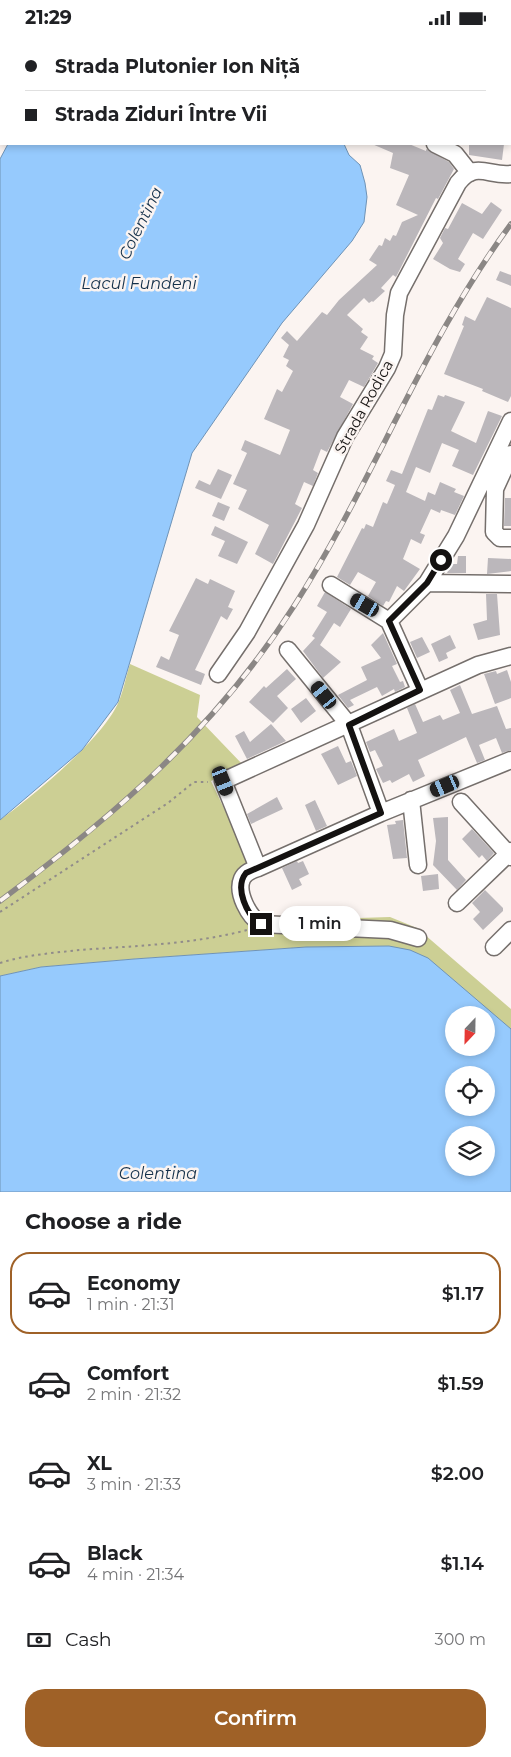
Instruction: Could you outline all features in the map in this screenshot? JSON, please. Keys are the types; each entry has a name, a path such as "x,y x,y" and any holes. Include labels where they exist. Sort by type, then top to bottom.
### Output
{"street":[{"path":"437,145 460,157 470,173 482,170 511,174"},
{"name":"Strada Rodica","path":"218,674 247,631 306,525 345,437 387,368 392,354 394,315 399,293 458,183 470,173"},
{"path":"511,421 495,488 494,532 500,538 511,538"},
{"path":"389,621 427,583 456,536 495,488 511,454"},
{"path":"427,583 511,584"},
{"path":"331,585 389,621 420,690"},
{"path":"288,650 349,725 381,813"},
{"path":"258,868 223,781 349,725 420,690 478,665 511,656"},
{"path":"418,938 390,930 261,924 254,920 249,912 241,890 242,878 258,868 381,813 511,760"},
{"path":"411,800 418,865"},
{"path":"458,903 510,854 461,803"},
{"path":"494,947 511,930"}],"path":[{"path":"0,912 168,803 194,783 223,781"},
{"path":"0,963 14,958 60,952 144,945 221,935 239,932 261,924"}],"green space":[{"path":"130,664 200,695 197,717 244,766 211,781 249,861 248,892 264,921 390,917 417,928 511,1009 511,1032 495,1021 495,1006 474,1006 389,946 306,947 134,959 41,967 0,976 0,820 48,782 83,749 111,716 122,692"}],"water":[{"name":"Lacul Fundeni","path":"7,145 344,145 349,155 360,165 367,197 364,222 352,241 282,323 192,453 118,702 82,750 0,820 0,159"},
{"name":"Colentina","path":"389,946 410,950 428,958 484,1006 445,1006 445,1056 495,1056 495,1015 511,1029 511,1192 0,1192 0,976 41,967 306,947"}],"building":[{"path":"374,145 411,145 426,151 426,149 449,162 454,169 438,199 436,198 396,277 393,275 381,288 385,291 373,302 369,303 364,298 347,315 363,329 361,332 368,337 360,349 374,356 372,359 378,363 364,387 349,380 340,397 353,404 327,452 321,449 313,470 318,473 313,486 304,482 295,504 302,508 273,564 255,554 269,525 238,509 247,490 233,484 247,453 241,450 245,440 280,455 290,430 264,419 277,389 282,392 293,371 286,366 289,360 283,357 289,345 281,338 287,331 297,341 322,312 327,315 339,300 377,265 369,260 379,245 382,246 385,238 390,241 393,235 396,236 402,222 418,215 396,205 409,175 390,168 393,153"},
{"path":"469,145 504,145 502,160 469,155"},
{"path":"491,202 502,210 483,239 473,233 458,259 465,264 460,272 450,269 433,259 443,243 440,238 445,228 448,229 462,203 482,214"},
{"path":"500,271 511,275 511,286 496,280"},
{"path":"487,297 511,308 511,396 508,402 482,391 483,389 444,374 464,326 462,325 465,316 475,321"},
{"path":"438,395 444,397 445,395 465,402 451,431 476,443 488,411 502,416 473,475 452,466 459,450 442,443 430,473 416,467 406,492 425,501 428,492 435,495 440,482 456,489 454,492 464,496 455,515 441,510 440,513 431,509 420,533 425,535 421,544 411,539 403,559 420,569 404,591 397,586 389,602 386,601 383,606 368,596 376,582 358,572 350,585 337,577 362,528 364,529 366,524 373,527 383,502 387,504 395,485 386,481 391,470 402,474 428,409 432,410"},
{"path":"218,469 232,475 221,499 195,488 199,480 210,485"},
{"path":"505,498 511,498 511,526 504,526"},
{"path":"218,502 230,507 224,521 212,516"},
{"path":"215,526 248,542 237,564 218,556 225,541 211,535"},
{"path":"458,556 466,556 466,573 447,573 451,564 457,564"},
{"path":"488,558 511,559 511,571 487,574"},
{"path":"196,578 208,584 210,579 235,591 228,607 233,609 227,620 221,616 195,670 205,674 201,685 156,667 161,656 169,660 179,635 169,631"},
{"path":"325,592 351,609 340,627 334,623 320,645 341,662 323,678 303,651 315,638 312,636 327,612 317,606"},
{"path":"486,594 497,594 500,635 478,640 473,624 487,620"},
{"path":"383,633 397,664 392,666 400,682 403,681 405,687 395,692 394,689 382,696 377,687 350,700 354,705 348,708 338,695 367,680 361,667 381,658 371,645"},
{"path":"450,635 456,648 446,653 448,658 439,662 431,644"},
{"path":"422,637 430,652 417,658 410,642"},
{"path":"287,669 296,679 277,696 288,708 273,723 249,702 264,686 266,688"},
{"path":"507,670 511,682 511,698 495,704 484,674 496,671 497,674"},
{"path":"460,685 472,714 497,706 506,729 511,728 511,750 502,753 496,738 479,745 485,760 477,763 466,737 418,760 425,776 413,782 409,774 392,783 390,780 383,783 376,769 383,766 375,750 370,752 366,742 394,729 399,741 417,733 407,708 415,704 423,722 440,715 443,720 460,713 450,690"},
{"path":"306,698 316,711 301,723 291,709"},
{"path":"271,724 286,741 247,759 235,736 244,731 250,742"},
{"path":"338,746 346,763 351,761 357,776 338,785 321,754"},
{"path":"277,797 283,809 251,824 247,814"},
{"path":"315,800 327,826 316,831 305,805"},
{"path":"448,817 448,860 466,880 457,890 433,865 436,841 433,818"},
{"path":"403,820 407,858 393,859 387,825 396,824 395,821"},
{"path":"472,829 494,853 487,861 482,855 479,858 462,839"},
{"path":"297,861 298,863 303,861 309,874 299,879 302,885 292,890 282,868"},
{"path":"438,874 439,889 423,891 421,876"},
{"path":"485,890 503,908 503,911 483,930 473,919 480,912 472,903"}],"railway":[{"path":"0,901 84,836 161,767 197,731 263,651 294,606 349,511 424,364 451,316 511,224"}],"route":[{"path":"261,924 254,920 249,912 241,890 242,878 246,873 381,813 349,725 420,690 389,621 427,583 441,560"}]}
